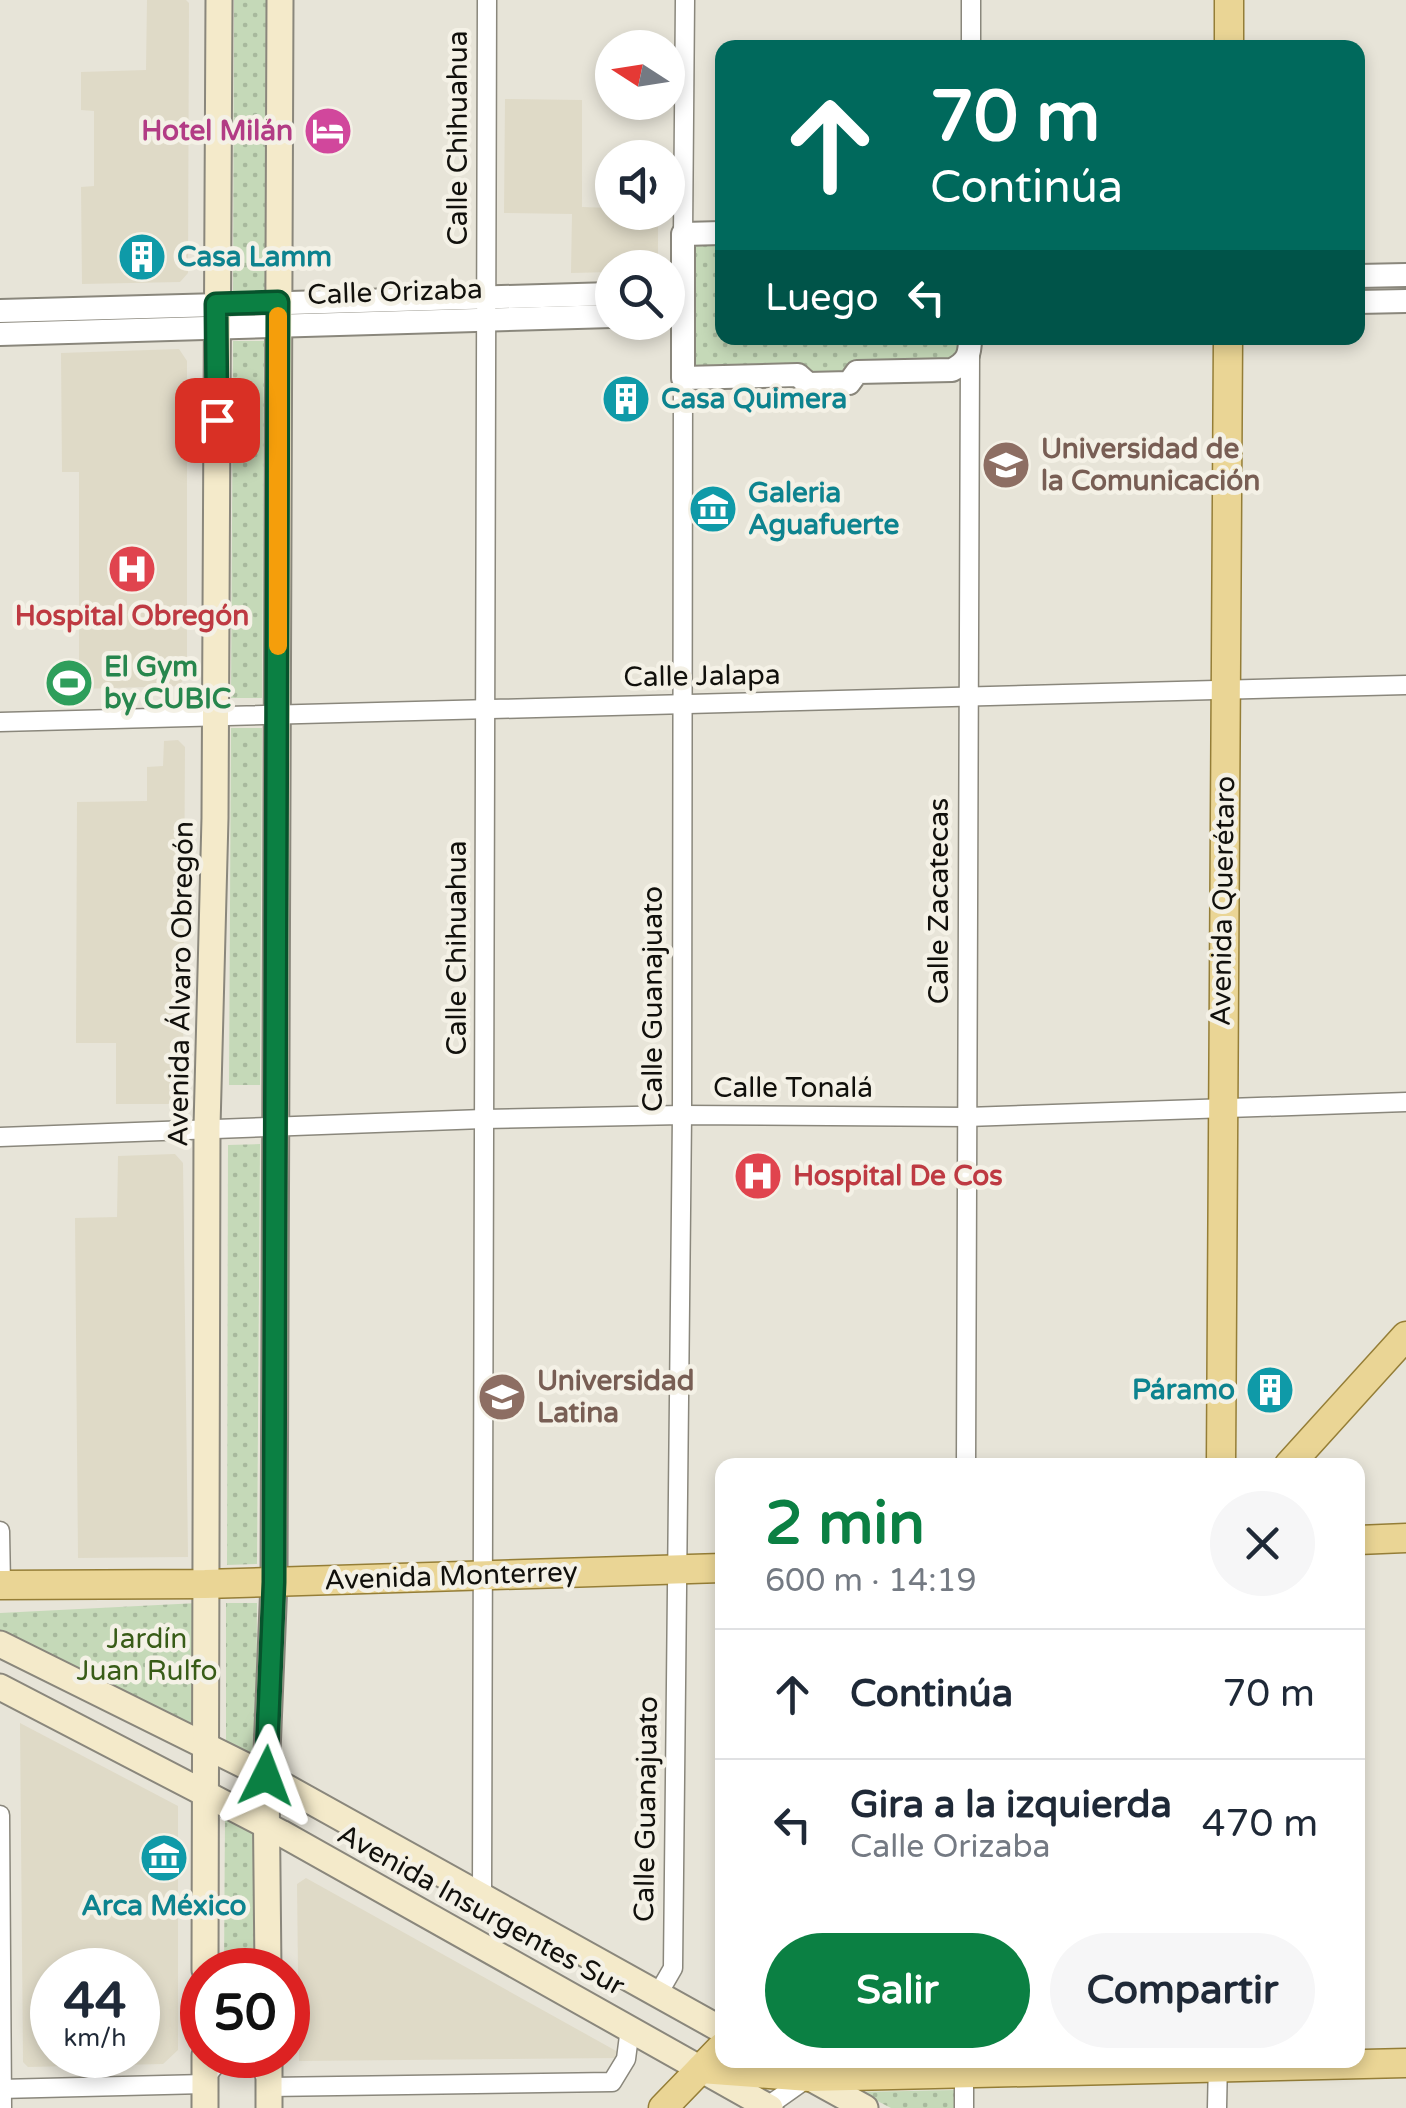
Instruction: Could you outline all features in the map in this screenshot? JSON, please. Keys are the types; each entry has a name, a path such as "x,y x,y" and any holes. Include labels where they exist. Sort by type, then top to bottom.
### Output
{"main road":[{"name":"Avenida Álvaro Obregón","path":"205,1948 207,1128 216,717 219,0"},
{"path":"268,1948 266,1776 274,1582 280,0"},
{"path":"1229,0 1229,40"},
{"name":"Avenida Querétaro","path":"1221,1458 1228,345"},
{"path":"1295,1458 1406,1336"},
{"path":"1365,1540 1406,1538"},
{"name":"Avenida Monterrey","path":"0,1585 205,1584 715,1568"},
{"name":"Avenida Insurgentes Sur","path":"0,1644 266,1776 715,2026"},
{"name":"Avenida Insurgentes Sur","path":"0,1687 266,1825 767,2107"},
{"path":"663,2108 715,2054"},
{"path":"1365,2063 1406,2063"},
{"path":"793,2068 864,2108"},
{"path":"701,2069 809,2077 948,2068"}],"street":[{"name":"Calle Chihuahua","path":"482,1896 487,0"},
{"name":"Calle Guanajuato","path":"681,250 686,0"},
{"path":"971,0 971,40"},
{"path":"683,234 715,233"},
{"path":"1365,276 1406,275"},
{"name":"Calle Orizaba","path":"0,334 217,315 485,308 595,296"},
{"path":"1365,302 1406,301"},
{"name":"Calle Orizaba","path":"485,308 595,315"},
{"name":"Calle Orizaba","path":"0,310 217,315"},
{"name":"Calle Guanajuato","path":"658,1994 673,1968 679,1570 684,704 683,378 678,340"},
{"path":"683,378 798,375 808,384 849,383 856,372 952,370 965,362 970,346"},
{"name":"Calle Zacatecas","path":"966,1458 970,346"},
{"name":"Calle Jalapa","path":"0,722 1406,685"},
{"name":"Calle Tonalá","path":"0,1136 682,1115 968,1117 1406,1102"},
{"path":"0,1531 0,1585"},
{"path":"0,1815 1,2096 208,2100 212,2068 234,2056 258,2064 267,2101 612,2082 626,2060 630,2028"},
{"path":"964,2068 964,2108"},
{"path":"1217,2108 1218,2068"},
{"path":"767,2107 809,2077"}],"shaded area":[{"path":"147,0 189,3 188,273 180,282 82,284 81,187 94,186 94,111 81,110 81,72 146,70"},
{"path":"505,99 582,100 582,207 595,207 595,230 658,230 658,250 595,250 595,272 571,273 572,214 504,213"},
{"path":"179,349 187,361 187,676 178,686 79,689 79,472 62,472 61,353"},
{"path":"178,740 185,747 183,1093 173,1104 116,1104 116,1043 76,1043 77,802 147,801 147,767 163,766 164,741"},
{"path":"175,1154 183,1163 188,1557 78,1558 75,1218 117,1217 118,1156"},
{"path":"20,1723 178,1806 178,2050 160,2064 160,1948 30,1948 28,2067 23,2062"},
{"path":"306,1878 618,2052 617,2058 310,2061 310,1948 298,1948 297,1884"}],"green space":[{"path":"234,0 266,0 265,294 233,294"},
{"path":"715,233 715,345 966,345 952,370 683,378 683,234"},
{"path":"233,341 264,341 262,698 231,698"},
{"path":"231,728 262,728 260,1085 229,1085"},
{"path":"260,1144 257,1564 227,1565 228,1145"},
{"name":"Jardín Juan Rulfo","path":"198,1603 193,1721 188,1728 0,1634 0,1613"},
{"path":"226,1603 257,1603 256,1759 226,1746"},
{"path":"225,1818 256,1832 255,1948 224,1948"},
{"path":"956,2090 956,2108 891,2108 860,2092"}],"slow traffic":[{"path":"278,316 278,646"}],"place":[{"name":"Hotel Milán","path":"328,131"},
{"name":"Casa Lamm","path":"142,257"},
{"name":"Casa Quimera","path":"626,399"},
{"name":"Universidad de la Comunicación","path":"1006,465"},
{"name":"Galeria Aguafuerte","path":"713,509"},
{"name":"Hospital Obregón","path":"132,569"},
{"name":"El Gym by CUBIC","path":"69,683"},
{"name":"Hospital De Cos","path":"758,1176"},
{"name":"Páramo","path":"1270,1390"},
{"name":"Universidad Latina","path":"502,1397"},
{"name":"Arca México","path":"164,1858"}],"route":[{"path":"217,420 216,304 278,302 274,1582 266,1776"}]}
